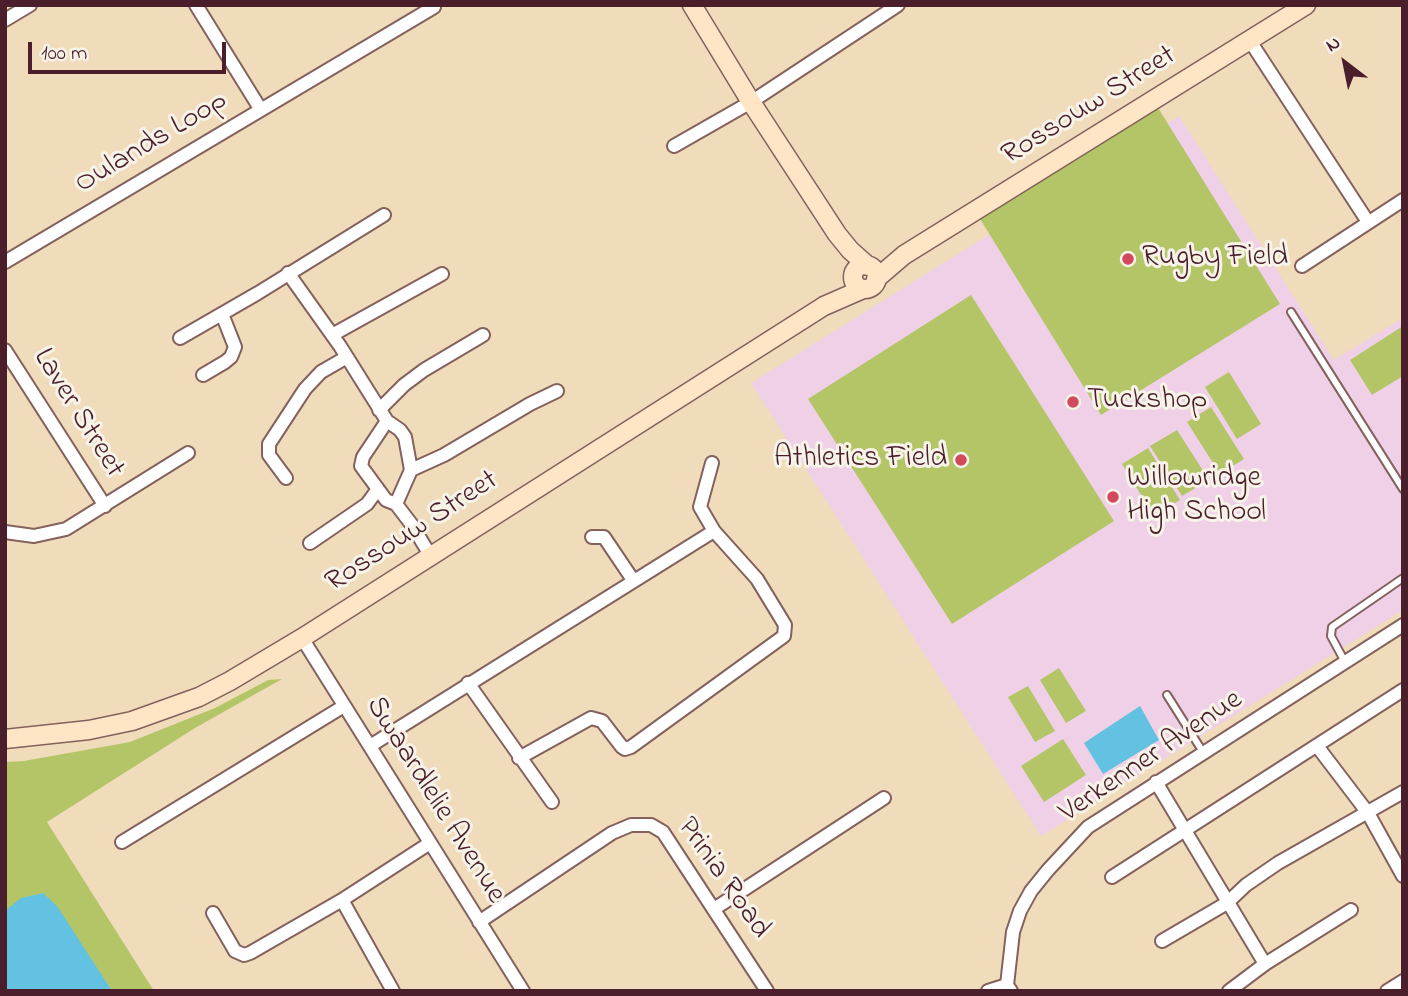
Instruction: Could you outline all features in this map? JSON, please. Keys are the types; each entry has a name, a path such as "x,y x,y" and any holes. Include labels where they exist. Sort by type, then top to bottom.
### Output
{"main road":[{"path":"692,5 751,102 864,275"},
{"name":"Rossouw Street","path":"5,738 89,730 164,711 230,681 824,306 864,275 904,254 1306,5"}],"street":[{"path":"5,20 30,5"},
{"path":"196,5 261,110"},
{"path":"674,146 751,102 898,5"},
{"name":"Oulands Loop","path":"5,262 434,7"},
{"path":"1250,41 1368,222"},
{"path":"1302,266 1403,200"},
{"path":"180,338 384,215"},
{"path":"288,274 347,357 383,415 400,429 405,437 411,470 396,504"},
{"path":"332,335 442,274"},
{"path":"203,375 225,362 233,353 234,347 222,314"},
{"path":"430,555 396,504 386,500 364,472 362,461 383,415 404,385 483,335"},
{"name":"Laver Street","path":"5,350 105,506"},
{"path":"286,478 269,455 269,444 305,389 321,372 347,357"},
{"path":"411,470 444,455 557,391"},
{"path":"5,532 34,536 55,533 105,506 188,453"},
{"path":"519,758 591,718 602,721 622,747 631,747 784,636 785,625 757,579 714,531 700,507 712,463"},
{"path":"310,543 367,505 378,489"},
{"path":"370,746 714,531"},
{"path":"592,537 604,537 633,580"},
{"name":"Verkenner Avenue","path":"1009,988 1013,932 1020,911 1031,891 1088,827 1403,625"},
{"name":"Swaardlelie Avenue","path":"302,638 523,991"},
{"path":"468,683 552,802"},
{"path":"1112,877 1403,690"},
{"path":"122,842 344,706"},
{"path":"1317,746 1368,813 1403,876"},
{"path":"1156,782 1265,964"},
{"path":"1161,941 1227,903 1246,885 1278,863 1403,792"},
{"path":"714,909 884,798"},
{"name":"Prinia Road","path":"479,922 612,833 641,823 651,825 663,832 767,991"},
{"path":"212,913 235,951 244,955 342,900 430,843"},
{"path":"342,900 393,991"},
{"path":"1229,991 1265,964 1351,910"},
{"path":"1387,991 1403,981"},
{"path":"988,991 1009,988"}],"lane":[{"path":"1291,313 1403,489"},
{"path":"1345,662 1331,636 1332,627 1403,578"},
{"path":"1167,695 1203,752"}],"shaded area":[{"name":"Willowridge High School","path":"1179,116 1334,360 1403,318 1403,610 1041,836 751,383"}],"green space":[{"name":"Rugby Field","path":"1155,103 1280,304 1101,415 977,214"},
{"name":"Athletics Field","path":"971,295 1114,521 952,624 808,399"},
{"path":"1403,326 1403,376 1372,395 1350,360"},
{"path":"1229,372 1261,424 1237,439 1205,387"},
{"path":"1211,407 1244,459 1220,474 1187,422"},
{"path":"1177,430 1209,480 1182,496 1150,446"},
{"path":"1148,448 1180,500 1154,516 1122,464"},
{"path":"1059,668 1086,711 1066,723 1040,680"},
{"path":"282,679 195,728 47,822 154,991 5,991 5,762 130,742 215,708 268,680"},
{"path":"1028,686 1055,731 1035,742 1008,697"},
{"path":"1063,739 1086,775 1044,802 1021,766"}],"water":[{"path":"1140,706 1159,740 1103,774 1084,743"},
{"path":"43,893 57,906 112,991 5,991 5,911 21,898"}],"place":[{"name":"Rugby Field","path":"1128,259"},
{"name":"Tuckshop","path":"1073,402"},
{"name":"Athletics Field","path":"961,460"},
{"name":"Willowridge High School","path":"1113,497"}]}
